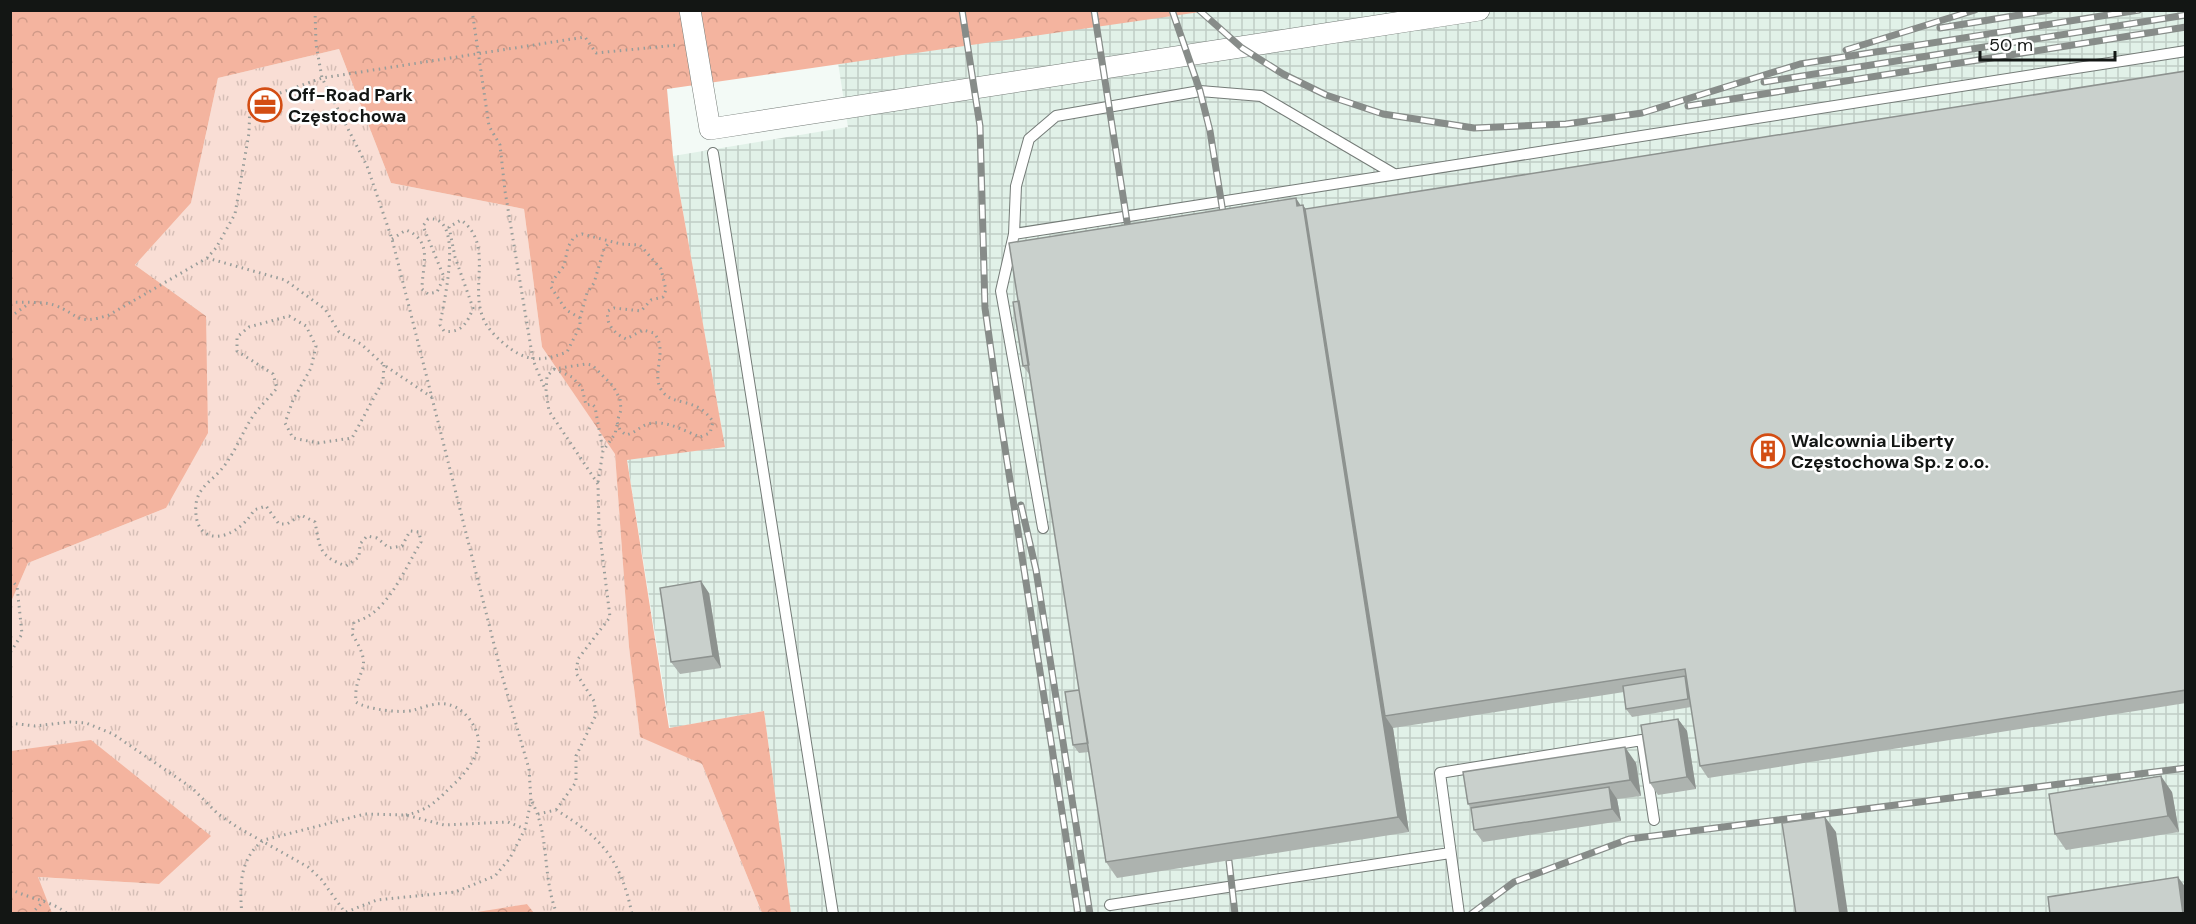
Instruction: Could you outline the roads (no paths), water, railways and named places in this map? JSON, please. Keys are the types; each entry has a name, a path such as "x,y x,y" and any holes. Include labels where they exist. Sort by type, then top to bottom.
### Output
{"street":[{"path":"690,10 710,129 1479,10"}],"lane":[{"path":"1014,234 2186,51"},
{"path":"1043,528 1001,291 1014,234 1016,186 1029,139 1056,116 1200,91 1261,96 1394,174"},
{"path":"713,153 833,914"},
{"path":"1459,914 1440,772 1642,740 1654,820"},
{"path":"1110,905 1450,853"}],"railway":[{"path":"962,10 980,126 985,308 1078,914"},
{"path":"1094,10 1130,241"},
{"path":"1172,10 1200,91 1210,131 1225,225"},
{"path":"1199,10 1242,48 1283,74 1326,95 1383,114 1474,128 1566,124 1642,113 1800,64 2139,10"},
{"path":"1846,50 1975,10"},
{"path":"1940,28 2050,10"},
{"path":"1764,82 2186,15"},
{"path":"1688,106 2186,27"},
{"path":"1021,505 1036,570 1090,914"},
{"path":"1471,914 1514,882 1629,839 2186,768"},
{"path":"1229,861 1235,914"}],"place":[{"name":"Off-Road Park Częstochowa","path":"265,105"},
{"name":"Walcownia Liberty Częstochowa Sp. z o.o.","path":"1768,451"}]}
